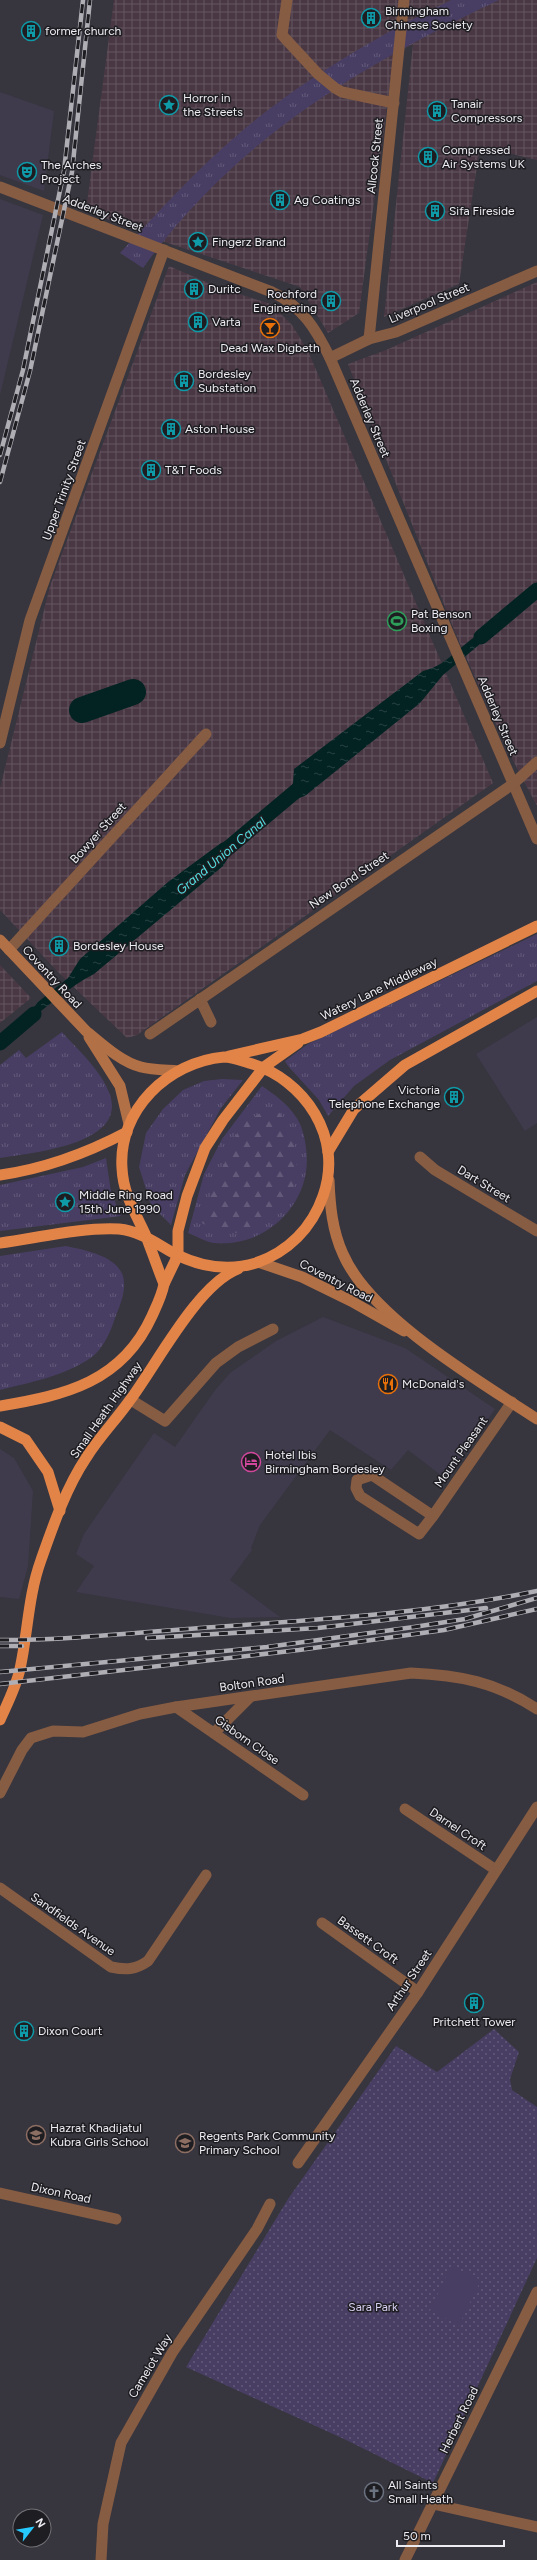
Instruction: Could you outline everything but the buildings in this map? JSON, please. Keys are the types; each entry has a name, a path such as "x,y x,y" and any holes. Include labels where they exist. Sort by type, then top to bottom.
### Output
{"highway":[{"name":"Watery Lane Middleway","path":"128,1128 149,1094 178,1072 226,1057 303,1039 343,1022 537,926"},
{"path":"328,1152 354,1109 405,1065 537,992"},
{"path":"178,1255 178,1231 187,1196 206,1148 223,1120 264,1068 303,1039"},
{"name":"Small Heath Highway","path":"0,1720 20,1670 31,1590 60,1511 86,1458 131,1400 173,1336 202,1296 224,1274 255,1263 288,1246 304,1230 320,1206 328,1173 328,1152 320,1122 303,1096 280,1076 264,1068 226,1057"},
{"path":"0,1175 14,1173 89,1150 128,1128"},
{"path":"128,1128 122,1151 124,1184 128,1201 146,1236 164,1284"},
{"path":"0,1243 120,1229 146,1236 178,1255 214,1267 255,1263"},
{"name":"Small Heath Highway","path":"0,1406 42,1399 82,1387 124,1359 137,1344 147,1326 164,1284 178,1255"},
{"path":"0,1427 26,1440 48,1472 60,1511"}],"main road":[{"name":"Coventry Road","path":"0,940 86,1032 120,1086 128,1128"},
{"name":"Coventry Road","path":"86,1032 123,1058 140,1067 178,1072"},
{"name":"Coventry Road","path":"328,1173 331,1211 343,1254 382,1307 420,1340"},
{"name":"Coventry Road","path":"255,1263 302,1277 352,1301 381,1320 420,1340 537,1418"}],"street":[{"path":"287,0 282,35 308,64 335,88 342,92 394,103"},
{"name":"Allcock Street","path":"369,339 404,0"},
{"name":"Adderley Street","path":"0,187 272,292 293,303 308,318 330,358 512,784 537,839"},
{"name":"Upper Trinity Street","path":"0,743 30,620 164,250"},
{"name":"Liverpool Street","path":"330,358 369,339 396,332 537,271"},
{"name":"Bowyer Street","path":"9,950 206,734"},
{"name":"New Bond Street","path":"150,1034 512,784 537,762"},
{"path":"200,999 211,1022"},
{"name":"Dart Street","path":"420,1157 435,1170 537,1231"},
{"path":"131,1400 165,1421 216,1363 238,1347 273,1329"},
{"name":"Mount Pleasant","path":"433,1516 372,1475 357,1480 356,1488 360,1496 419,1534 433,1516 512,1402"},
{"name":"Bolton Road","path":"0,1793 22,1750 31,1738 53,1731 83,1732 140,1714 176,1707 411,1673 448,1675 487,1683 537,1709"},
{"path":"214,1733 250,1697"},
{"name":"Gisborn Close","path":"176,1707 304,1795"},
{"name":"Arthur Street","path":"298,2163 418,1992 537,1807"},
{"name":"Darnel Croft","path":"405,1809 496,1870"},
{"name":"Sandfields Avenue","path":"0,1888 111,1967 126,1970 138,1968 148,1961 206,1875"},
{"name":"Bassett Croft","path":"322,1923 418,1992"},
{"name":"Dixon Road","path":"0,2193 116,2219"},
{"name":"Camelot Way","path":"101,2560 103,2524 121,2443 172,2353 257,2229 270,2204"},
{"name":"Herbert Road","path":"405,2560 537,2292"},
{"path":"433,2504 537,2527"}],"shaded area":[{"path":"114,0 537,0 537,160 480,146 459,284 384,317 413,44 394,54 359,313 328,333 300,287 150,237 86,210"},
{"path":"0,92 54,111 44,191 0,175"},
{"path":"0,199 43,215 0,395"},
{"path":"169,266 220,288 271,304 292,325 308,351 493,783 137,1035 127,1038 59,973 0,910 0,788 50,586"},
{"path":"537,282 537,806 509,753 457,637 348,364 386,350"},
{"path":"0,965 31,998 0,1023"},
{"path":"537,1017 537,1123 525,1131 476,1054"},
{"path":"323,1317 405,1348 495,1409 446,1479 408,1450 391,1470 330,1430 260,1525 251,1548 252,1550 230,1580 280,1617 230,1618 76,1592 94,1566 76,1554 84,1534 154,1433 175,1447 216,1389 230,1373 276,1341"},
{"path":"0,1449 14,1458 33,1491 28,1566 19,1599 0,1597"}],"green space":[{"path":"451,0 499,0 447,25 349,80 303,111 259,144 218,181 179,222 143,268 120,253 179,190 210,160 266,112 291,93 342,59 396,28"},
{"path":"537,934 537,981 390,1060 354,1086 328,1116 319,1100 285,1061 308,1044"},
{"path":"62,1032 96,1069 110,1095 111,1112 104,1125 91,1136 52,1149 0,1158 0,1065 19,1050 26,1058"},
{"path":"222,1079 243,1080 221,1108 185,1175 171,1225 151,1205 139,1167 146,1133 163,1109 183,1090 204,1081"},
{"path":"262,1086 285,1103 302,1128 306,1144 307,1168 303,1186 295,1203 283,1217 269,1229 252,1238 234,1243 214,1243 188,1233 204,1174 222,1139"},
{"path":"273,1106 281,1114 287,1124 294,1147 296,1171 289,1198 271,1215 240,1232 225,1232 200,1222 241,1124"},
{"path":"106,1158 111,1192 121,1216 0,1231 0,1185 83,1167"},
{"path":"66,1246 102,1256 118,1267 122,1274 124,1283 123,1296 109,1334 96,1354 82,1364 48,1378 0,1390 0,1256"},
{"name":"Sara Park","path":"494,2029 519,2052 510,2079 512,2090 537,2107 537,2258 433,2483 344,2439 186,2367 288,2199 396,2046 437,2072"},
{"path":"451,2266 481,2280 459,2325 430,2311"}],"water":[{"path":"492,628 486,639 443,675 420,703 305,796 281,804 293,783 294,769 423,671 442,663 474,637"},
{"path":"242,836 223,866 94,974 64,993 19,1027 38,1002 68,978 80,959 168,882 221,843"}],"waterway":[{"name":"Grand Union Canal","path":"481,637 537,590"},
{"path":"82,710 133,692"},
{"name":"Grand Union Canal","path":"227,849 296,791"},
{"name":"Grand Union Canal","path":"0,1043 34,1014"}],"railway":[{"path":"0,455 23,370 64,171 83,0"},
{"path":"0,482 30,371 72,172 90,0"},
{"path":"0,1640 100,1636 327,1619 411,1611 495,1599 537,1591"},
{"path":"0,1672 267,1647 414,1627 465,1619 537,1598"},
{"path":"147,1638 318,1628 486,1608"},
{"path":"0,1684 299,1650 444,1630 537,1609"},
{"path":"0,1646 22,1646"}],"place":[{"name":"Birmingham Chinese Society","path":"371,18"},
{"name":"former church","path":"31,31"},
{"name":"Horror in the Streets","path":"169,105"},
{"name":"Tanair Compressors","path":"437,111"},
{"name":"Compressed Air Systems UK","path":"428,157"},
{"name":"The Arches Project","path":"27,172"},
{"name":"Ag Coatings","path":"280,200"},
{"name":"Sifa Fireside","path":"435,211"},
{"name":"Fingerz Brand","path":"198,242"},
{"name":"Duritc","path":"194,289"},
{"name":"Rochford Engineering","path":"331,301"},
{"name":"Varta","path":"198,322"},
{"name":"Dead Wax Digbeth","path":"270,328"},
{"name":"Bordesley Substation","path":"184,381"},
{"name":"Aston House","path":"171,429"},
{"name":"T&T Foods","path":"151,470"},
{"name":"Pat Benson Boxing","path":"397,621"},
{"name":"Bordesley House","path":"59,946"},
{"name":"Victoria Telephone Exchange","path":"454,1097"},
{"name":"Middle Ring Road 15th June 1990","path":"65,1202"},
{"name":"McDonald's","path":"388,1384"},
{"name":"Hotel Ibis Birmingham Bordesley","path":"251,1462"},
{"name":"Pritchett Tower","path":"474,2003"},
{"name":"Dixon Court","path":"24,2031"},
{"name":"Hazrat Khadijatul Kubra Girls School","path":"36,2135"},
{"name":"Regents Park Community Primary School","path":"185,2143"},
{"name":"All Saints Small Heath","path":"374,2492"}]}
